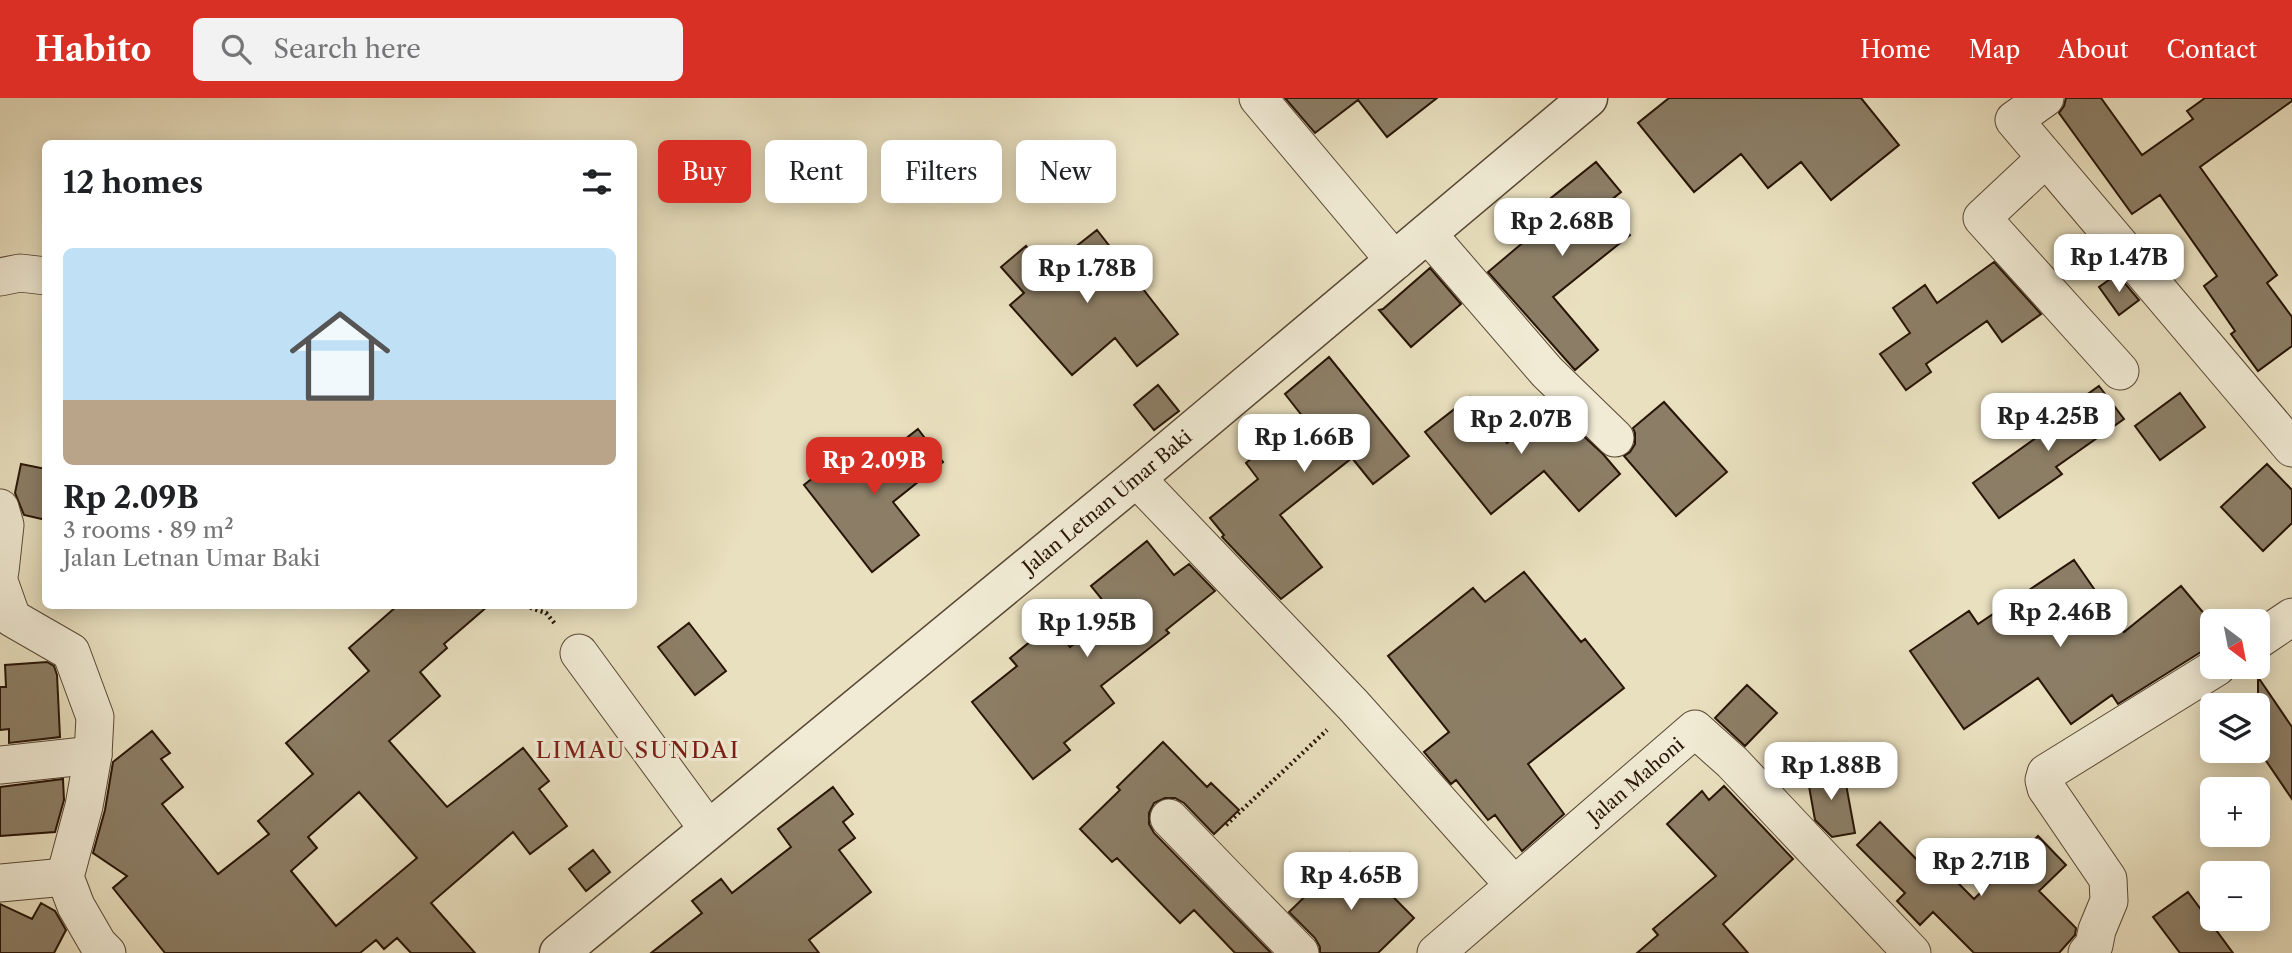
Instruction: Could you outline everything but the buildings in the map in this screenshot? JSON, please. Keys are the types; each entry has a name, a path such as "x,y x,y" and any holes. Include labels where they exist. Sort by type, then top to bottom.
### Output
{"street":[{"path":"1258,98 1395,261"},
{"name":"Jalan Letnan Umar Baki","path":"559,953 1136,478 1588,98"},
{"path":"2045,98 2005,109 2292,448"},
{"path":"2046,158 1982,218 2120,371"},
{"path":"1427,233 1547,372 1615,438"},
{"path":"0,277 20,273 42,276"},
{"path":"1136,478 1353,705 1513,884"},
{"path":"0,508 5,525 0,571"},
{"path":"0,584 12,618 71,652 95,717 93,755 84,806 65,877 76,906 98,944 107,953"},
{"path":"2270,632 2292,617"},
{"path":"579,653 708,829"},
{"path":"2087,953 2094,945 2097,929 2109,901 2108,878 2046,788 2046,773 2200,678"},
{"name":"Jalan Mahoni","path":"1436,953 1695,729 1732,762 1912,953"},
{"path":"0,765 93,755"},
{"path":"1169,818 1300,953"},
{"path":"0,883 65,877"}],"path":[{"path":"1200,850 1353,705"}],"district":[{"name":"LIMAU SUNDAI","path":"638,750"}]}
